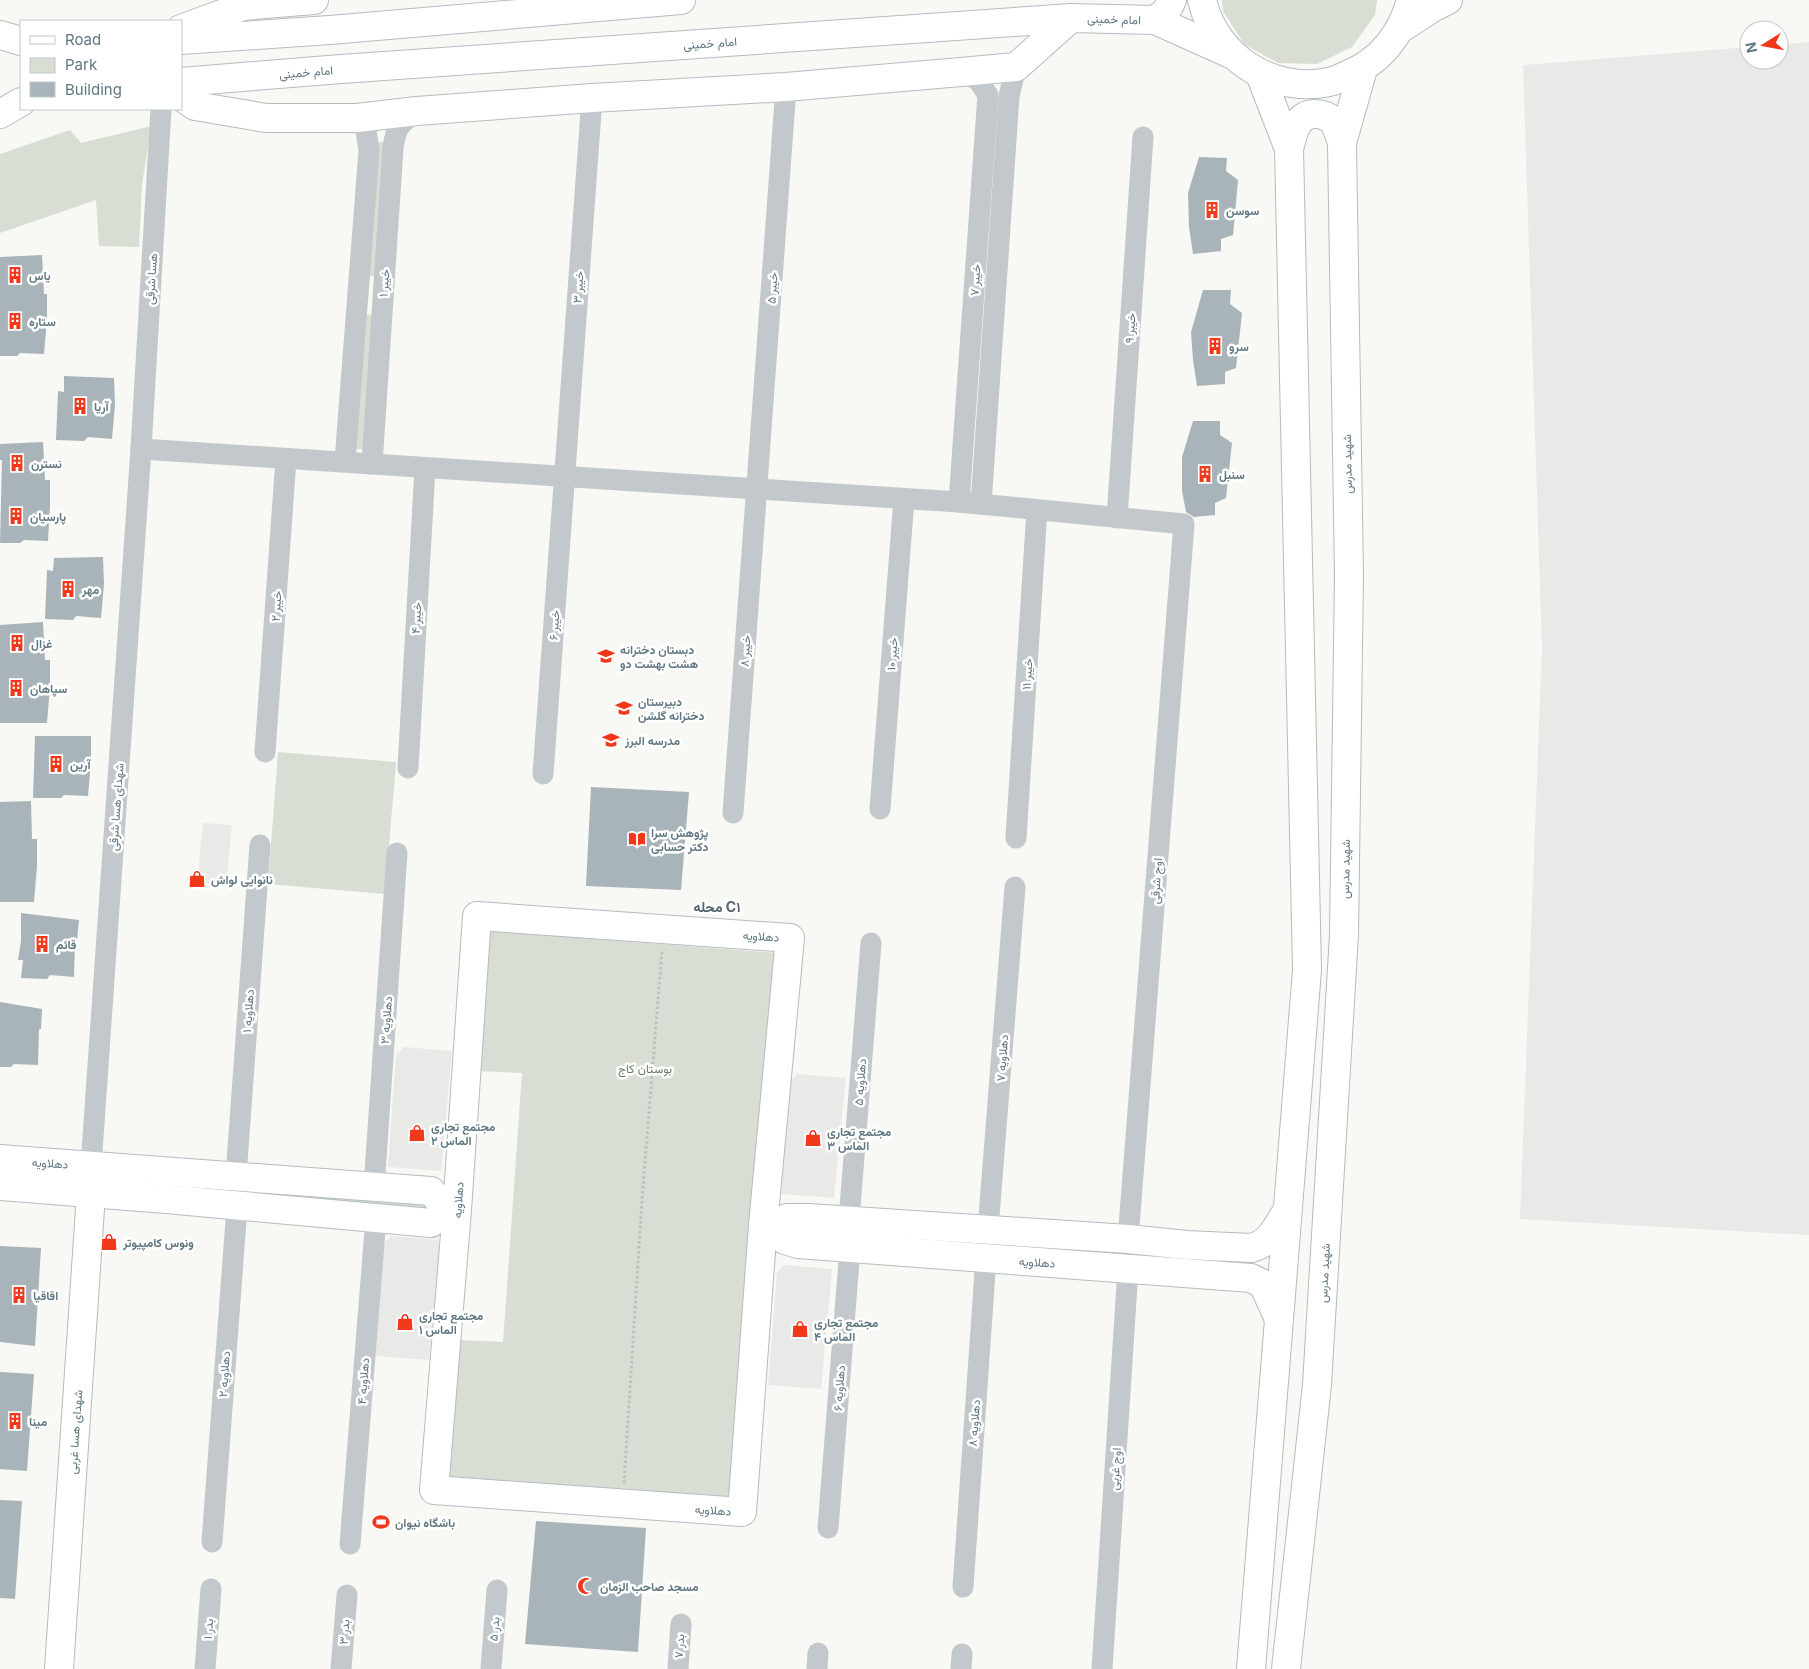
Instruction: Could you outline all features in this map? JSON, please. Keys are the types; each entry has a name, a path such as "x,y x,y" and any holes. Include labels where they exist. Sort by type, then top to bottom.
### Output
{"main road":[{"path":"182,29 243,6 314,0"},
{"path":"182,40 340,29 681,0"},
{"path":"1155,20 1166,12 1172,0"},
{"path":"1202,0 1205,13 1216,36 1232,55 1260,74 1294,84 1330,82 1363,69 1384,52 1400,29 1411,0"},
{"path":"1400,29 1448,0"},
{"path":"182,97 195,106 266,118 362,126 417,111 786,86 1016,67 1071,18"},
{"name":"امام خمینی","path":"182,82 351,68 1071,18 1155,20 1232,55"},
{"path":"0,35 20,41"},
{"name":"شهید مدرس","path":"1286,1669 1317,1385 1344,935 1349,576 1342,143 1363,69"},
{"path":"1260,74 1289,149"},
{"path":"0,114 20,103"},
{"path":"1251,1669 1307,970 1289,149 1293,134 1300,120 1310,114 1322,114 1333,121 1342,143"},
{"name":"دهلاویه","path":"477,916 663,929 790,938 771,1225 742,1512 434,1490 452,1210 477,916"},
{"path":"10,1187 12,1160"},
{"name":"دهلاویه","path":"12,1160 431,1191 452,1210"},
{"path":"166,1199 170,1172"},
{"path":"308,1212 311,1182"},
{"name":"دهلاویه","path":"10,1187 431,1223 452,1210"},
{"name":"شهدای هسا غربی","path":"58,1669 91,1194"},
{"path":"771,1225 787,1218 850,1220 1128,1239 1187,1246 1251,1248 1261,1246 1270,1237 1288,1210"},
{"path":"912,1253 917,1224"},
{"name":"دهلاویه","path":"771,1225 785,1240 798,1244 1252,1278 1263,1284 1279,1321"},
{"path":"1054,1263 1059,1234"},
{"path":"1180,1273 1187,1246"}],"street":[{"name":"خیبر ۷","path":"981,504 1009,96 1016,67"},
{"path":"961,72 978,80 988,95 992,89 999,87 1005,89 1009,96"},
{"name":"خیبر ۵","path":"757,490 786,86"},
{"name":"خیبر ۷","path":"959,502 988,95"},
{"name":"خیبر ۳","path":"564,476 592,98"},
{"name":"هسا شرقی","path":"140,449 161,110"},
{"path":"362,126 388,132 394,138 396,131 403,122 417,111"},
{"name":"خیبر ۱","path":"345,461 369,151 362,126"},
{"name":"خیبر ۱","path":"372,464 394,138"},
{"name":"خیبر ۹","path":"1117,518 1142,138"},
{"path":"975,280 996,283"},
{"path":"358,300 383,301"},
{"path":"140,449 959,502 1117,518"},
{"name":"شهدای هسا شرقی","path":"91,1166 140,449"},
{"name":"خیبر ۲","path":"265,752 286,459"},
{"name":"خیبر ۴","path":"408,768 425,468"},
{"name":"خیبر ۶","path":"544,774 564,476"},
{"name":"خیبر ۸","path":"734,812 757,490"},
{"name":"خیبر ۱۰","path":"880,810 904,499"},
{"name":"خیبر ۱۱","path":"1016,838 1037,510"},
{"name":"اوج شرقی","path":"1117,518 1184,524 1128,1239"},
{"name":"دهلاویه ۱","path":"236,1176 260,845"},
{"name":"دهلاویه ۳","path":"374,1187 397,853"},
{"name":"دهلاویه ۷","path":"988,1230 1015,887"},
{"name":"دهلاویه ۵","path":"850,1220 871,944"},
{"name":"دهلاویه ۲","path":"212,1542 237,1206"},
{"name":"دهلاویه ۴","path":"350,1544 376,1218"},
{"name":"دهلاویه ۶","path":"828,1528 850,1248"},
{"name":"دهلاویه ۸","path":"963,1588 986,1258"},
{"name":"اوج غربی","path":"1102,1669 1128,1269"},
{"name":"بدر ۱","path":"205,1669 211,1589"},
{"name":"بدر ۵","path":"491,1669 497,1590"},
{"name":"بدر ۳","path":"341,1669 347,1595"},
{"name":"بدر ۷","path":"678,1669 681,1624"}],"path":[{"path":"622,1504 642,1200 663,929"}],"shaded area":[{"path":"1809,42 1809,1235 1520,1219 1542,648 1523,65 1739,48 1739,70 1789,70 1789,44"},
{"path":"203,823 232,825 226,885 197,882"},
{"name":"مجتمع تجاری الماس ۲","path":"404,1047 452,1051 441,1171 388,1167 396,1055"},
{"name":"مجتمع تجاری الماس ۳","path":"797,1074 846,1078 834,1198 781,1194 790,1082"},
{"name":"مجتمع تجاری الماس ۱","path":"391,1236 440,1240 429,1360 375,1356 384,1244"},
{"name":"مجتمع تجاری الماس ۴","path":"784,1265 832,1269 821,1389 768,1385 777,1273"}],"green space":[{"path":"1222,0 1377,0 1375,15 1352,47 1317,64 1278,63 1244,44 1223,11"},
{"path":"151,126 142,185 139,247 99,246 96,200 0,233 0,154 70,130 81,143"},
{"path":"374,142 385,142 377,276 367,276"},
{"path":"362,314 373,315 365,449 355,449"},
{"path":"278,752 396,762 385,894 268,884"},
{"name":"بوستان کاج","path":"487,931 778,953 734,1501 447,1478 460,1340 503,1342 522,1073 477,1071"},
{"path":"327,1193 438,1203 441,1210 326,1205 321,1197"}],"building":[{"name":"سوسن","path":"1199,157 1227,158 1226,171 1238,180 1233,235 1221,239 1221,251 1193,254 1189,227 1188,193"},
{"path":"42,255 44,294 47,294 44,354 20,353 17,356 0,356 0,257"},
{"name":"سرو","path":"1203,290 1231,290 1230,304 1242,313 1236,368 1225,372 1225,384 1197,386 1191,332"},
{"name":"آریا","path":"64,376 114,378 115,404 112,439 88,437 84,441 56,440 58,391 64,392"},
{"name":"سنبل","path":"1193,421 1220,421 1220,435 1232,443 1226,498 1215,503 1215,515 1194,517 1186,512 1182,491 1182,457"},
{"path":"43,442 45,480 50,480 48,541 24,540 20,543 0,543 2,460 0,460 0,444"},
{"name":"مهر","path":"103,557 104,584 101,618 76,616 73,620 45,619 47,570 53,571 54,558"},
{"path":"43,622 45,660 50,660 47,723 0,723 0,625"},
{"name":"آرین","path":"35,736 91,736 88,796 64,795 61,798 33,798"},
{"name":"پژوهش سرا دکتر حسابی","path":"591,787 689,792 681,890 586,886"},
{"path":"31,801 32,839 37,839 34,902 0,902 0,802"},
{"name":"قائم","path":"21,913 79,920 77,940 75,940 74,977 50,975 47,979 21,978 23,960 18,960 21,941"},
{"path":"0,1002 42,1009 41,1029 39,1029 38,1065 14,1064 11,1067 0,1067"},
{"name":"اقاقیا","path":"0,1246 41,1248 35,1346 0,1342"},
{"name":"مینا","path":"0,1372 34,1374 27,1471 0,1469"},
{"path":"0,1500 22,1501 15,1599 0,1598"},
{"name":"مسجد صاحب الزمان","path":"536,1521 646,1528 638,1652 525,1644"}],"place":[{"name":"سوسن","path":"1212,210"},
{"name":"یاس","path":"15,275"},
{"name":"ستاره","path":"15,321"},
{"name":"سرو","path":"1215,346"},
{"name":"آریا","path":"80,406"},
{"name":"نسترن","path":"17,463"},
{"name":"سنبل","path":"1205,474"},
{"name":"پارسیان","path":"16,516"},
{"name":"مهر","path":"68,589"},
{"name":"غزال","path":"17,643"},
{"name":"دبستان دخترانه هشت بهشت دو","path":"606,656"},
{"name":"سپاهان","path":"16,688"},
{"name":"دبیرستان دخترانه گلشن","path":"624,708"},
{"name":"مدرسه البرز","path":"611,740"},
{"name":"آرین","path":"56,764"},
{"name":"پژوهش سرا دکتر حسابی","path":"637,839"},
{"name":"نانوایی لواش","path":"197,879"},
{"name":"قائم","path":"42,944"},
{"name":"مجتمع تجاری الماس ۲","path":"417,1133"},
{"name":"مجتمع تجاری الماس ۳","path":"813,1138"},
{"name":"ونوس کامپیوتر","path":"109,1242"},
{"name":"اقاقیا","path":"19,1295"},
{"name":"مجتمع تجاری الماس ۱","path":"405,1322"},
{"name":"مجتمع تجاری الماس ۴","path":"800,1329"},
{"name":"مینا","path":"15,1421"},
{"name":"باشگاه نیوان","path":"381,1522"},
{"name":"مسجد صاحب الزمان","path":"586,1586"}],"district":[{"name":"محله C۱","path":"717,906"}]}
